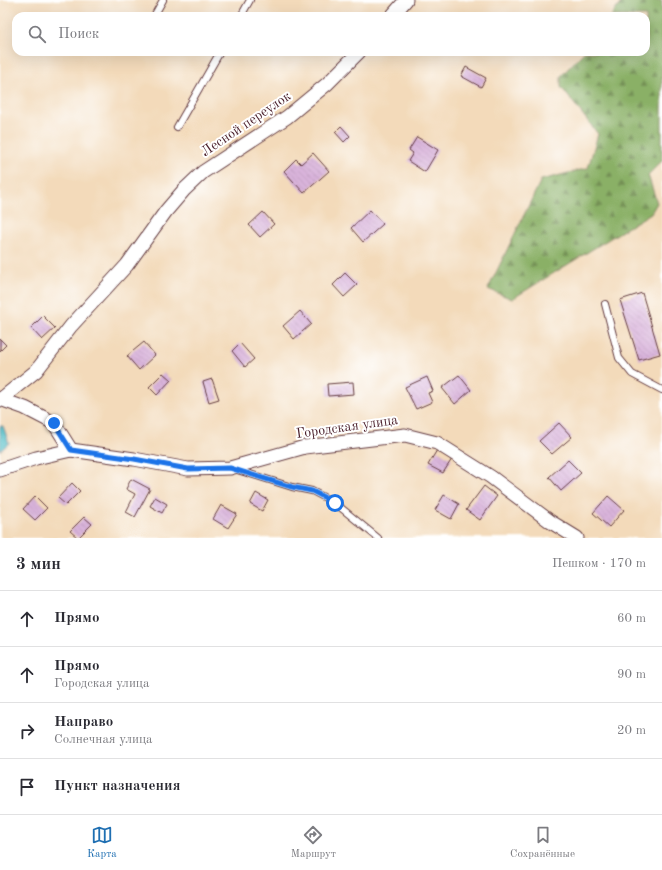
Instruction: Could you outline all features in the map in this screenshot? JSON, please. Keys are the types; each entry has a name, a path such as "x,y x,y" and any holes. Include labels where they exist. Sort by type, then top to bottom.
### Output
{"street":[{"path":"396,12 406,0"},
{"name":"Лесной переулок","path":"1,399 36,371 71,326 127,265 166,211 203,172 287,118 327,84 355,56"},
{"path":"0,470 36,458 71,450 54,423 25,408 1,399"},
{"name":"Городская улица","path":"71,450 134,459 188,469 230,468 306,447 404,435 437,443 491,477 551,522 577,538"}],"lane":[{"path":"156,12 162,0"},
{"path":"243,12 250,0"},
{"path":"177,127 218,56"},
{"path":"605,304 619,358 632,374 662,390"},
{"path":"230,468 292,487 312,491 335,503 378,538"}],"green space":[{"path":"623,0 662,0 662,161 648,175 657,203 651,213 512,299 488,289 541,180 588,168 598,134 561,87 561,76 580,56 650,56 650,12 614,12"}],"water":[{"path":"0,426 3,426 9,443 0,451"}],"building":[{"path":"466,67 486,78 481,87 461,76"},
{"path":"341,126 350,136 344,142 335,132"},
{"path":"417,137 438,150 425,172 408,161 413,153 409,150"},
{"path":"313,153 329,171 304,193 284,171 296,159 301,164"},
{"path":"370,210 383,224 363,242 351,228"},
{"path":"263,212 274,224 260,237 249,225"},
{"path":"345,273 357,285 344,297 333,285"},
{"path":"642,293 660,354 639,360 620,300"},
{"path":"300,311 311,324 294,339 283,326"},
{"path":"43,316 55,328 42,340 31,328"},
{"path":"0,339 6,345 0,351"},
{"path":"144,342 155,355 139,370 127,356"},
{"path":"240,343 254,359 245,367 232,351"},
{"path":"163,373 171,380 157,395 149,387"},
{"path":"459,375 471,390 455,404 442,388"},
{"path":"427,377 433,391 428,393 432,402 416,409 405,387"},
{"path":"212,379 219,399 209,402 203,382"},
{"path":"353,382 354,394 328,396 327,384"},
{"path":"559,423 572,437 552,454 539,441"},
{"path":"437,450 452,459 443,473 428,465"},
{"path":"568,460 581,473 561,491 549,477"},
{"path":"131,479 150,489 135,517 126,512 135,494 126,489"},
{"path":"72,483 80,491 66,505 58,498"},
{"path":"484,486 497,496 480,520 466,510"},
{"path":"256,493 268,500 262,511 250,504"},
{"path":"444,495 459,504 451,519 435,510"},
{"path":"35,496 47,508 35,520 23,509"},
{"path":"608,496 624,510 609,527 593,513"},
{"path":"155,497 167,504 162,513 150,506"},
{"path":"221,505 237,514 228,528 213,519"},
{"path":"84,517 92,524 78,538 70,531"}],"route":[{"path":"54,423 71,450 134,459 188,469 230,468 292,487 312,491 335,503"}]}
